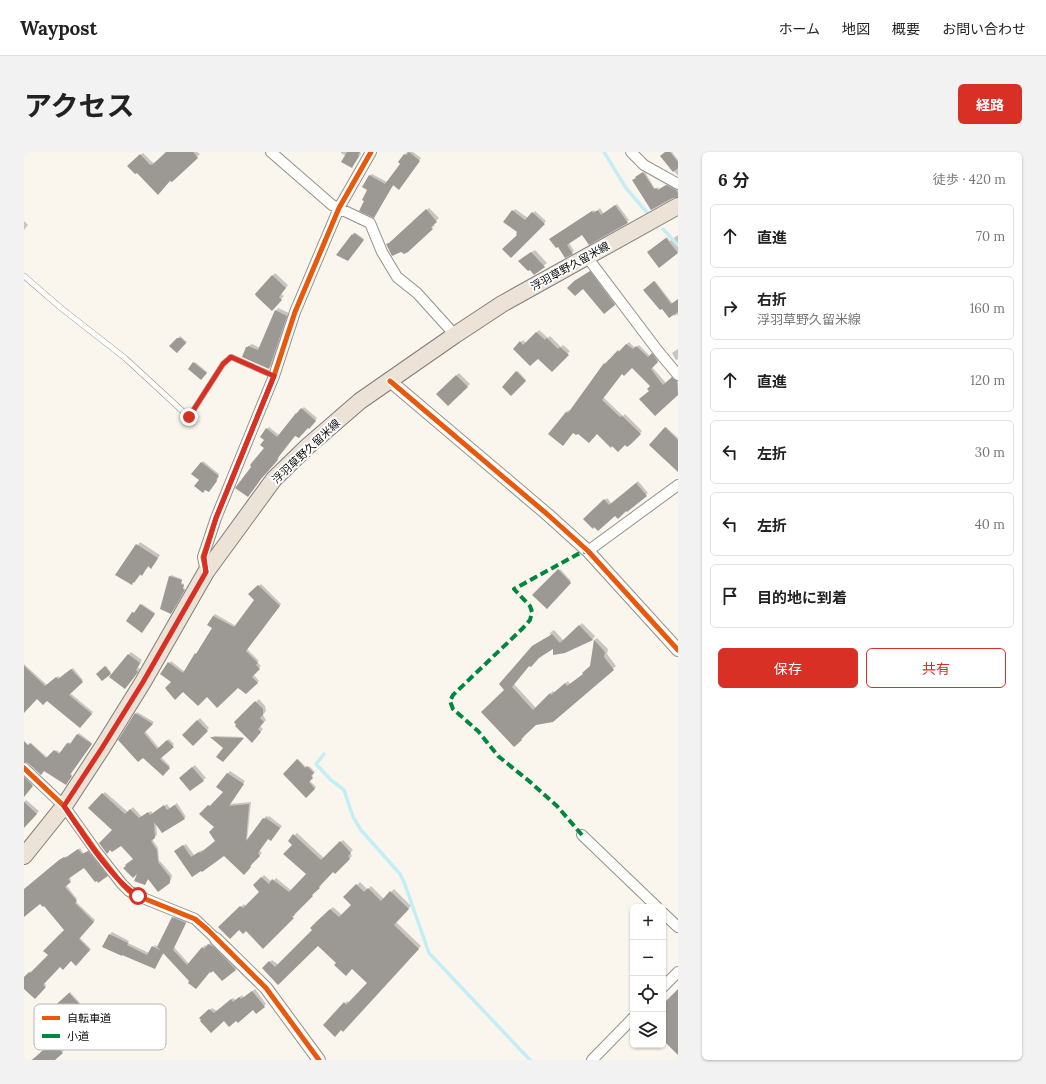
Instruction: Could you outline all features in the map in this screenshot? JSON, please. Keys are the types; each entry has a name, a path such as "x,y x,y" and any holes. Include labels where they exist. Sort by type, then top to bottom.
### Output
{"main road":[{"name":"浮羽草野久留米線","path":"24,856 64,806 139,689 206,572 274,479 308,446 360,401 455,335 502,304 678,206"}],"street":[{"path":"271,152 332,206 370,223 382,252 397,277 417,293 455,335"},
{"path":"206,572 204,557 216,518 274,376 295,312 339,208 371,152"},
{"path":"631,152 644,165 678,184"},
{"path":"587,257 678,375"},
{"path":"390,381 548,514 588,550 678,650"},
{"path":"588,550 678,485"},
{"path":"24,768 64,806 96,851 129,891 195,919 266,988 319,1060"},
{"path":"582,835 654,904"},
{"path":"666,916 678,927"},
{"path":"666,985 678,972"},
{"path":"592,1060 630,1021"}],"lane":[{"path":"24,276 61,308 125,358 189,417 223,364 231,357 274,376"}],"building":[{"path":"166,152 193,152 198,158 172,182 170,181 158,195 137,173 135,174 127,166 140,154 150,165 152,165"},
{"path":"347,152 360,152 352,168 341,162"},
{"path":"409,152 420,161 399,190 393,185 374,218 359,211 367,190 362,187 369,175 385,184 400,164 398,162 404,154 406,155"},
{"path":"665,152 670,152 678,162 678,168 673,172 660,156"},
{"path":"643,172 654,189 656,188 658,190 666,185 676,190 678,197 673,198 651,210 632,180"},
{"path":"615,205 628,223 589,245 582,235 567,245 573,254 565,258 558,247 556,248 549,239 592,211 593,213 598,210 601,215"},
{"path":"426,209 437,222 431,227 433,229 408,252 404,254 401,252 392,256 386,244 389,243"},
{"path":"512,210 525,220 532,212 545,224 511,258 502,249 517,235 517,232 503,222"},
{"path":"354,233 364,240 348,261 336,255"},
{"path":"666,238 678,253 659,268 647,252"},
{"path":"531,252 545,267 534,275 518,261"},
{"path":"590,271 615,305 604,314 583,289 575,296 567,288 574,281"},
{"path":"272,275 286,288 279,297 282,300 272,311 255,294"},
{"path":"654,281 671,304 678,299 678,312 669,318 643,290"},
{"path":"275,310 287,316 269,369 242,357 246,347 248,346 258,350"},
{"path":"536,332 545,340 547,338 558,349 560,347 569,355 552,372 538,359 530,366 513,349 520,341 523,345"},
{"path":"177,338 181,338 186,343 177,353 169,346"},
{"path":"626,344 633,349 636,346 648,357 652,353 658,362 651,369 663,385 672,377 677,381 678,395 655,416 639,399 649,391 647,389 650,386 632,368 624,376 622,374 602,400 641,434 631,444 627,447 625,445 618,452 612,446 611,448 597,434 589,443 578,434 576,435 573,433 563,446 548,434 566,412 568,413 604,363 605,364 618,350 619,352"},
{"path":"193,362 207,373 201,380 188,369"},
{"path":"516,371 526,381 511,396 502,387"},
{"path":"456,375 468,387 448,406 436,394"},
{"path":"301,408 316,421 299,438 295,436 248,497 235,488 251,467 250,465 264,448 260,445 264,440 260,437 266,428 277,437"},
{"path":"665,427 678,440 678,472 649,445"},
{"path":"201,462 219,476 209,492 205,490 203,493 194,486 199,480 191,474"},
{"path":"636,483 647,496 627,512 626,511 618,519 615,516 598,531 594,527 593,529 583,519 604,499 609,505"},
{"path":"136,544 158,558 151,569 148,566 142,576 140,574 132,585 115,575"},
{"path":"558,569 571,583 547,609 532,595"},
{"path":"169,576 182,580 181,584 184,585 183,589 185,590 171,614 160,609"},
{"path":"258,585 280,606 246,651 258,663 256,665 260,669 252,677 258,683 246,694 238,688 217,708 207,697 198,706 183,692 175,700 165,688 171,682 160,674 168,662 183,673 212,628 207,625 213,616 234,627 254,600 248,594"},
{"path":"140,604 155,614 142,633 126,621"},
{"path":"579,625 593,640 565,653 553,655 553,649 539,658 531,667 529,666 512,687 533,710 550,693 551,695 565,683 567,686 583,674 582,673 590,666 594,640 605,652 604,657 614,670 553,722 536,725 514,747 481,712 504,690 499,684 532,646 551,635 550,632 560,643"},
{"path":"128,654 140,663 136,670 138,672 125,689 109,677"},
{"path":"24,666 45,686 56,677 58,679 71,669 83,682 69,695 92,714 80,728 47,701 43,705 37,699 24,713"},
{"path":"105,666 111,674 102,681 96,674"},
{"path":"255,701 263,709 263,715 260,718 264,722 258,729 261,732 252,743 235,726 236,725 234,722"},
{"path":"135,713 153,724 144,733 157,749 167,740 174,747 160,759 170,768 163,776 143,758 138,762 118,740"},
{"path":"197,720 208,731 193,746 182,735"},
{"path":"77,734 92,744 70,775 72,776 66,785 44,771 41,775 28,763 24,762 24,741 28,745 30,743 46,758 54,750 59,754 67,743 70,744"},
{"path":"210,737 244,738 223,762 216,757 223,748"},
{"path":"297,759 305,768 307,766 314,773 311,776 313,778 309,782 315,789 306,798 283,774"},
{"path":"192,767 204,781 190,791 179,778"},
{"path":"227,773 244,784 229,806 249,804 246,841 263,818 266,818 280,828 271,841 268,839 258,853 260,856 250,866 251,867 244,875 224,856 202,872 201,871 192,877 174,851 183,845 191,857 199,852 200,853 215,841 209,832 214,827 199,814 208,805 210,806 223,792 216,787"},
{"path":"24,777 33,786 24,797"},
{"path":"102,793 125,814 130,809 139,818 148,812 150,815 164,805 167,810 175,805 185,819 162,833 154,822 155,838 151,841 157,850 158,862 170,877 170,883 158,892 148,879 145,885 134,881 137,874 133,878 123,868 133,859 121,846 112,852 110,850 107,854 99,843 112,830 88,808"},
{"path":"24,802 37,814 24,828"},
{"path":"293,834 321,860 340,841 351,853 348,856 350,859 335,874 333,872 312,895 313,896 292,917 294,918 263,949 246,931 243,934 239,930 230,939 218,927 240,906 243,908 259,892 253,885 261,877 269,884 272,879 289,892 306,874 283,854 292,845 288,841"},
{"path":"78,849 82,854 88,851 108,876 98,883 97,881 95,882 84,868 68,879 71,882 65,887 77,901 75,903 94,922 79,939 90,950 76,966 71,961 63,970 60,967 43,985 46,987 35,999 24,989 24,977 48,955 43,951 64,930 44,906 43,907 40,904 24,917 24,889 59,860 64,857 65,858"},
{"path":"356,884 364,892 368,888 381,901 390,891 409,909 394,925 419,949 343,1032 341,1030 335,1037 323,1025 344,1002 346,1005 367,983 352,969 346,976 334,965 336,963 318,946 278,985 262,968 269,961 275,967 312,930 310,928 330,909 339,917 351,905 343,897"},
{"path":"172,917 186,923 173,950 187,965 202,947 204,949 208,944 214,947 236,970 222,981 213,971 211,973 210,972 196,989 188,983 189,981 163,953 155,969 102,947 109,934 128,943 127,945 147,955 152,946 161,951 157,947"},
{"path":"678,989 678,1055 666,1043 666,1001"},
{"path":"252,991 265,1007 256,1014 253,1010 238,1023 236,1021 229,1027 224,1021 211,1033 200,1021 201,1020 199,1018 209,1009 214,1013 231,999 233,1002 239,997 241,999"},
{"path":"69,993 79,1004 57,1004"},
{"path":"43,1050 60,1050 63,1053 55,1060 32,1060"}],"waterway":[{"path":"604,152 626,188 650,216"},
{"path":"663,229 678,245"},
{"path":"324,754 316,764 331,780 344,790 353,817 361,830 400,874 429,953 530,1060"}],"marked path":[{"path":"582,835 557,806 498,756 478,731 453,709 450,701 453,695 530,620 532,612 530,606 514,589 578,554 588,551"}],"cycle path":[{"path":"206,572 203,557 216,518 274,376 295,312 339,208 371,152"},
{"path":"390,381 547,514 588,551 678,650"},
{"path":"24,768 64,806 96,851 129,891 195,919 208,930 266,988 319,1060"}],"route":[{"path":"138,896 129,891 122,884 64,806 143,682 206,572 204,557 216,518 274,376 231,357 223,364 189,417"}]}
